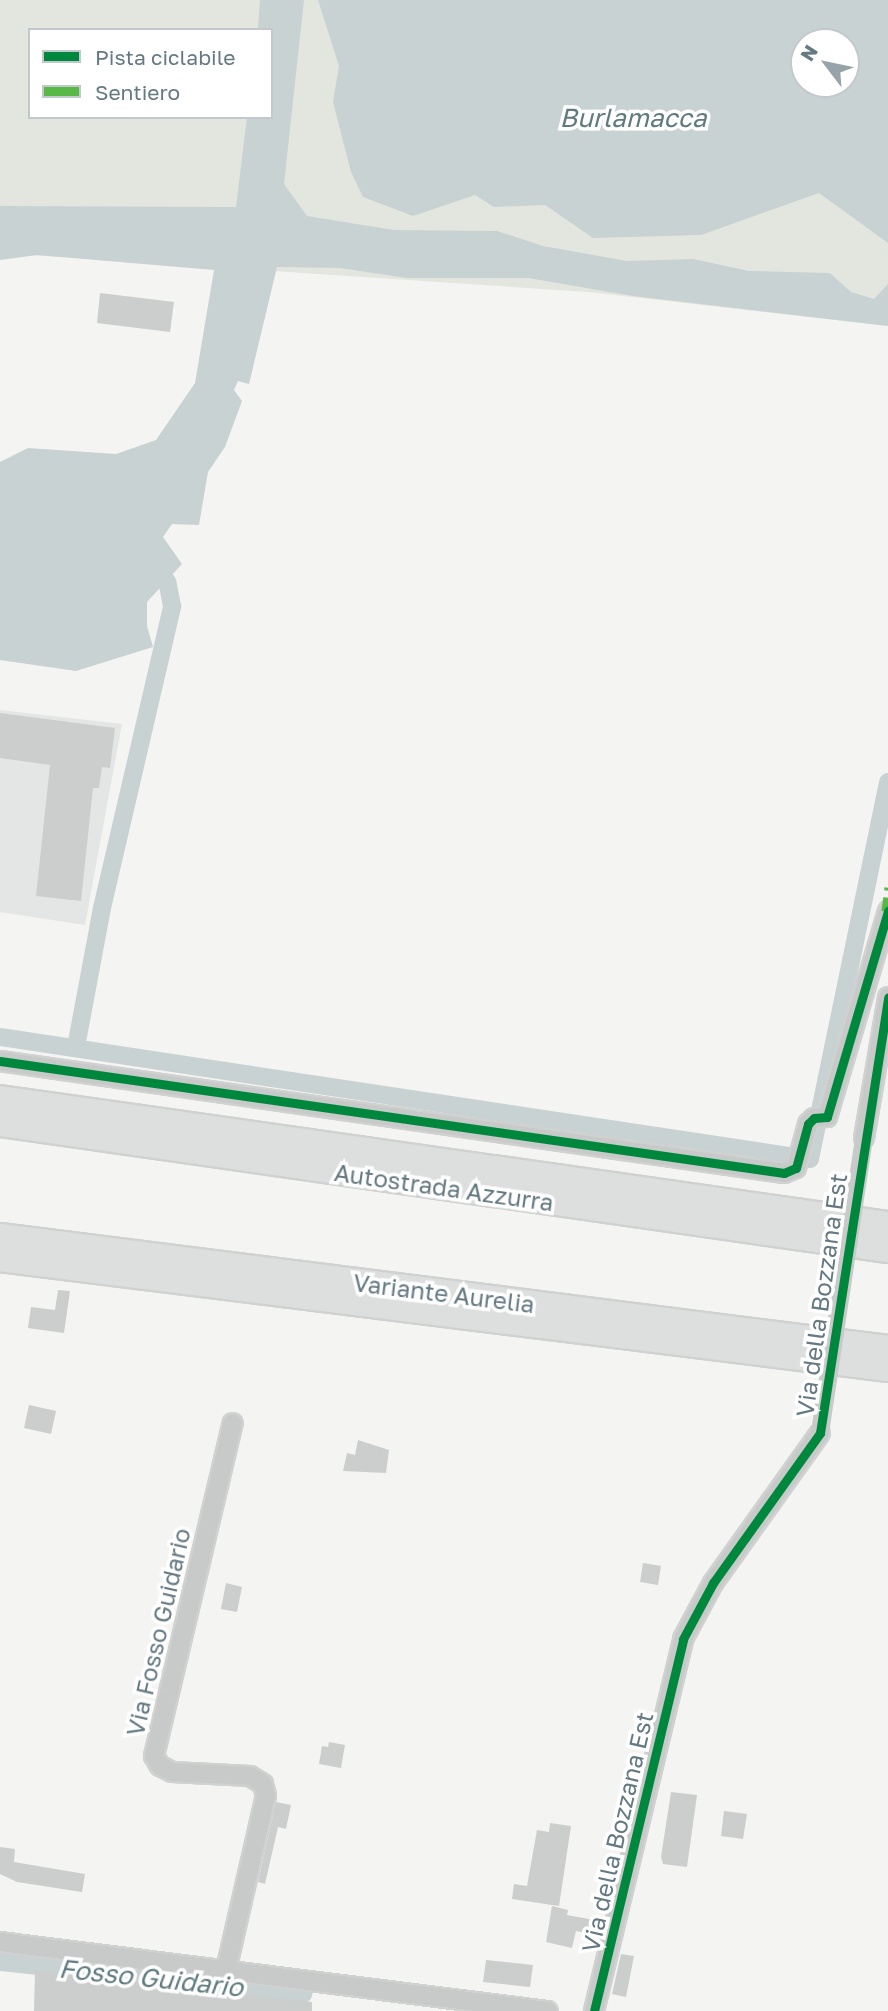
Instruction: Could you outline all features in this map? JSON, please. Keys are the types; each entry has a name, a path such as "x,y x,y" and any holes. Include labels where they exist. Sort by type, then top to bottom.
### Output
{"highway":[{"name":"Autostrada Azzurra","path":"0,1099 888,1225"},
{"name":"Autostrada Azzurra","path":"0,1123 888,1249"},
{"name":"Variante Aurelia","path":"0,1237 888,1349"},
{"name":"Variante Aurelia","path":"0,1258 888,1368"}],"street":[{"path":"0,1061 768,1172 796,1168 800,1149 820,1118 888,911"},
{"name":"Via della Bozzana Est","path":"594,2011 683,1639 713,1583 820,1433 888,997"},
{"name":"Via Fosso Guidario","path":"226,1970 266,1796 263,1784 250,1776 172,1772 160,1766 154,1756 233,1423"},
{"path":"0,1942 548,2011"}],"shaded area":[{"path":"0,0 888,0 888,326 588,292 0,253"},
{"path":"0,710 122,724 85,925 0,912"}],"water":[{"path":"260,0 304,0 284,184 307,216 394,230 497,231 543,246 627,261 693,259 749,271 830,273 851,292 874,299 888,284 888,326 633,296 528,278 407,278 340,268 277,267 249,384 238,381 234,390 242,401 225,447 208,472 199,525 172,524 163,537 182,564 147,602 147,626 153,647 76,671 0,660 0,462 28,448 116,454 156,440 195,383 214,270 37,255 0,260 0,206 236,207 247,119 273,119 273,28 258,28"},
{"name":"Burlamacca","path":"318,0 888,0 888,243 819,193 701,235 593,238 545,205 494,207 475,195 413,216 363,197 351,172 333,102 339,66"}],"building":[{"path":"100,293 174,302 170,332 97,323"},
{"path":"0,713 115,728 110,768 102,767 99,788 93,788 81,901 36,896 50,765 0,758"},
{"path":"58,1290 70,1291 64,1333 28,1328 31,1307 55,1310"},
{"path":"29,1405 56,1411 51,1434 24,1428"},
{"path":"358,1440 389,1450 386,1473 343,1471 347,1453 355,1455"},
{"path":"643,1563 661,1566 658,1585 640,1582"},
{"path":"226,1583 242,1587 237,1612 221,1609"},
{"path":"329,1742 345,1745 341,1768 319,1764 322,1746 328,1747"},
{"path":"671,1792 697,1795 687,1867 663,1864 661,1857"},
{"path":"276,1802 291,1805 286,1829 278,1827 265,1884 258,1882"},
{"path":"724,1811 747,1814 743,1839 721,1836"},
{"path":"550,1823 571,1826 559,1906 512,1899 514,1884 527,1886 537,1830 549,1832"},
{"path":"0,1847 15,1849 14,1862 85,1874 82,1892 17,1882 0,1874"},
{"path":"552,1906 568,1910 567,1915 600,1921 597,1935 576,1931 572,1948 546,1942"},
{"path":"621,1954 634,1956 626,1997 612,1994"},
{"path":"486,1960 533,1965 530,1987 483,1982"},
{"path":"35,1970 312,2002 312,2011 34,2011"}],"waterway":[{"path":"76,1047 102,908 172,606 167,581"},
{"path":"0,1037 810,1159 888,782"},
{"name":"Fosso Guidario","path":"0,1962 303,1994"}],"marked path":[{"path":"885,911 888,887"}],"cycle path":[{"path":"0,1061 784,1173 796,1168 808,1124 814,1118 827,1117 888,911"},
{"path":"594,2011 683,1639 713,1583 820,1433 888,997"}]}
